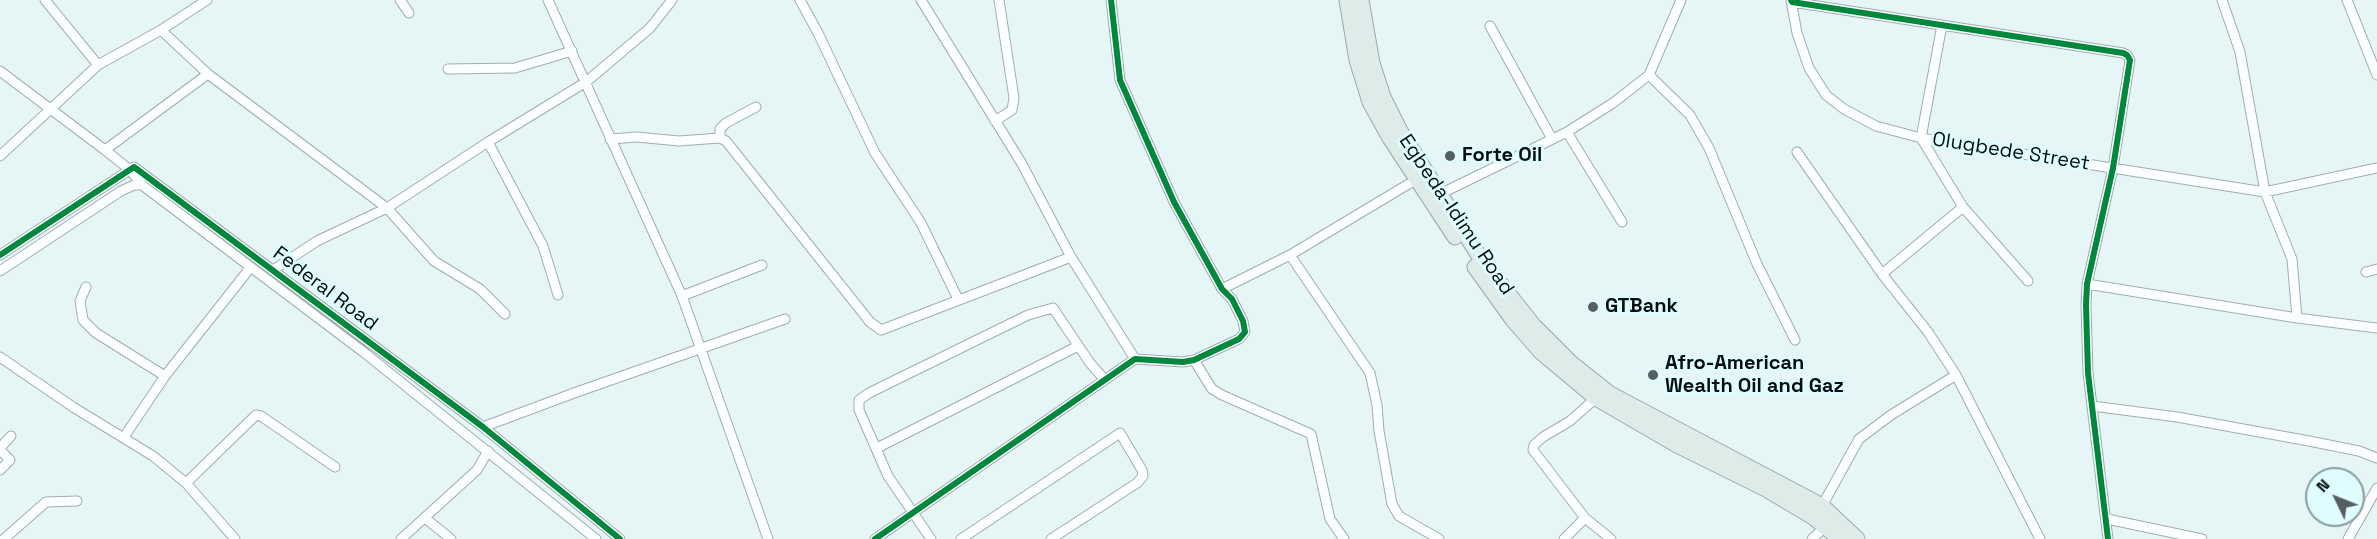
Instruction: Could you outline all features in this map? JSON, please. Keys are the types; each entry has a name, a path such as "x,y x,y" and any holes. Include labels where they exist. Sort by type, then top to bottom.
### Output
{"main road":[{"name":"Egbeda-Idimu Road","path":"1347,0 1357,60 1370,102 1390,138 1476,269 1513,320 1541,352 1596,398 1717,458 1822,506 1857,539"},
{"name":"Egbeda-Idimu Road","path":"1361,0 1372,63 1383,97 1400,131 1483,262 1533,325 1572,364 1610,394 1826,526 1840,539"}],"street":[{"path":"45,0 98,65"},
{"path":"0,156 98,65 161,30 207,0"},
{"path":"400,0 409,13"},
{"path":"548,0 682,296 768,539"},
{"path":"273,270 317,241 387,208 586,82 650,28 672,0"},
{"path":"800,0 875,153 921,223 958,299"},
{"path":"921,0 1022,164 1071,257 1135,359"},
{"path":"995,121 1012,110 1014,98 999,0"},
{"path":"875,539 1135,359 1183,362 1194,360 1239,339 1245,332 1243,321 1232,299 1222,289 1174,202 1119,80 1111,0"},
{"path":"1440,194 1567,132 1613,103 1649,75 1681,0"},
{"path":"2222,0 2240,52 2265,192 2292,259 2297,318"},
{"path":"2347,0 2377,75"},
{"path":"1792,1 2123,53 2130,60 2113,168 2087,284 2085,332 2108,539"},
{"name":"Olugbede Street","path":"1792,1 1797,33 1809,68 1826,95 1844,109 1876,126 1921,138 2265,192 2377,168"},
{"path":"1942,25 1921,138 1964,207 2028,281"},
{"path":"1490,26 1552,139"},
{"path":"161,30 208,74 387,208 434,261 480,289 505,314"},
{"path":"448,69 515,68 572,51"},
{"path":"0,71 52,108 130,170 0,255"},
{"path":"105,150 208,74"},
{"path":"1649,75 1690,115 1709,148 1757,264 1795,340"},
{"path":"720,138 720,129 726,123 756,107"},
{"path":"1567,132 1622,222"},
{"path":"610,138 637,137 679,141 720,138 735,150 870,322 881,330 894,327 958,299 1071,257"},
{"path":"488,142 543,246 558,295"},
{"path":"1797,152 1882,274 1928,332 1956,375 2040,539"},
{"name":"Federal Road","path":"596,539 366,354 142,184 130,170 134,167 142,171 483,427 620,539"},
{"path":"1222,289 1290,255 1418,179"},
{"path":"0,271 121,191 142,184"},
{"path":"1882,274 1964,207"},
{"path":"1290,255 1370,373 1392,504 1399,516 1439,539"},
{"path":"682,296 762,265"},
{"path":"124,436 165,376 250,268"},
{"path":"2366,272 2377,269"},
{"path":"2087,284 2297,318 2377,328"},
{"path":"86,287 80,301 83,320 96,333 165,376"},
{"path":"931,539 888,476 878,448 859,410 859,400 1039,310 1053,308 1090,363 1105,380"},
{"path":"483,427 784,319"},
{"path":"878,448 1078,346"},
{"path":"0,357 73,407 124,436 153,456 186,483 235,539"},
{"path":"1194,360 1212,388 1221,396 1311,434 1327,511 1344,539"},
{"path":"1822,506 1859,439 1891,415 1956,375"},
{"path":"1596,398 1570,421 1543,437 1534,445 1533,450 1585,518 1611,539"},
{"path":"2092,406 2177,417 2309,441 2359,451 2377,458"},
{"path":"186,483 255,415 261,416 335,467"},
{"path":"961,539 1120,434 1142,470 1143,477 1051,539"},
{"path":"0,470 10,460 0,449 11,436"},
{"path":"401,539 477,470 488,451"},
{"path":"2348,539 2377,488"},
{"path":"4,539 47,501 77,501"},
{"path":"425,518 451,539"},
{"path":"1564,539 1585,518"},
{"path":"2107,519 2202,539"},
{"path":"1812,539 1826,526"}],"cycle path":[{"path":"875,539 1135,359 1183,362 1194,360 1239,339 1245,332 1243,321 1232,299 1222,289 1174,202 1120,80 1111,0"},
{"path":"1791,0 1792,2 2123,53 2130,60 2113,168 2087,284 2086,305 2088,373 2108,539"},
{"path":"0,255 134,167 483,427 620,539"}],"place":[{"name":"Forte Oil","path":"1450,156"},
{"name":"GTBank","path":"1593,307"},
{"name":"Afro-American Wealth Oil and Gaz","path":"1653,375"}]}
